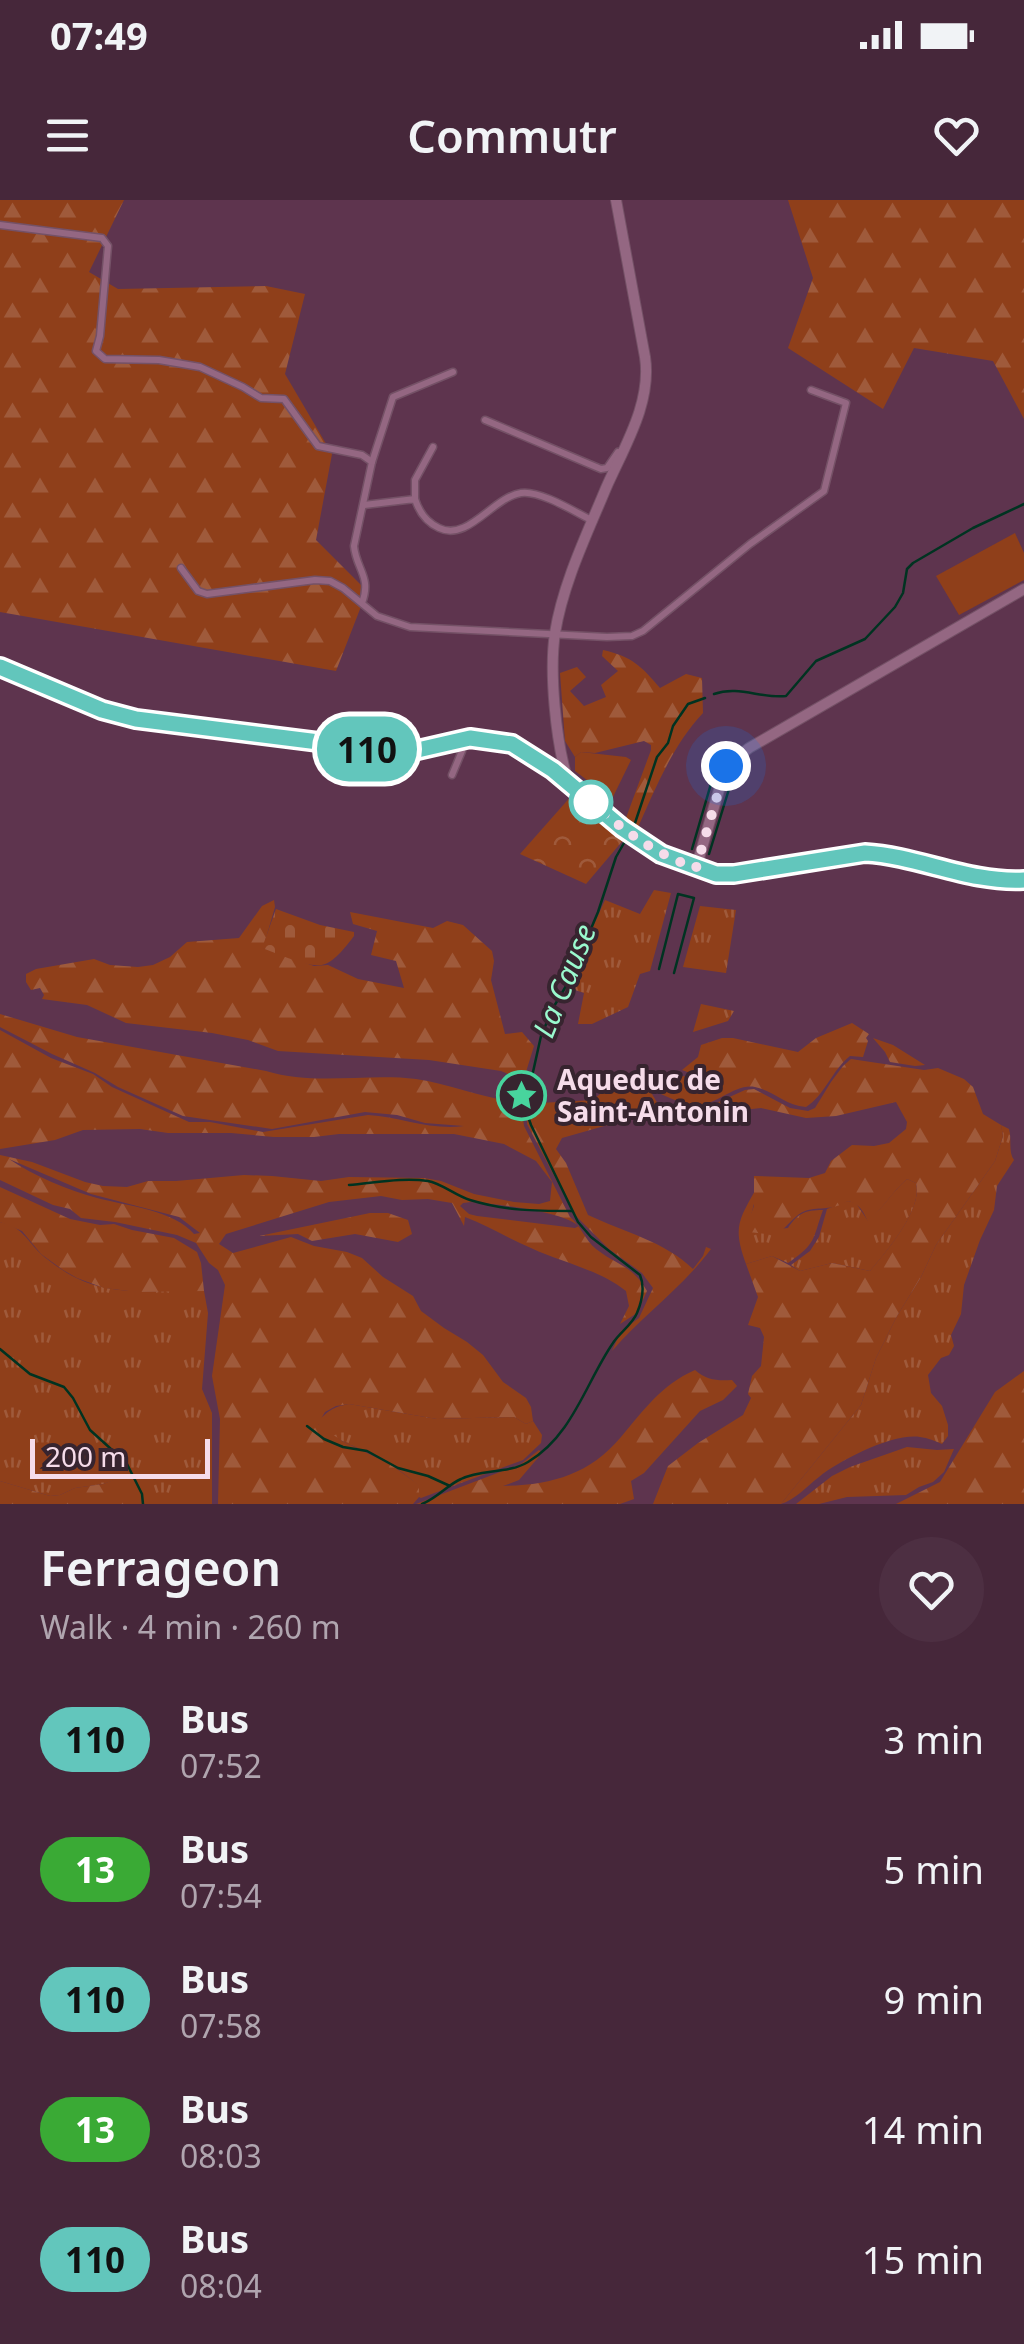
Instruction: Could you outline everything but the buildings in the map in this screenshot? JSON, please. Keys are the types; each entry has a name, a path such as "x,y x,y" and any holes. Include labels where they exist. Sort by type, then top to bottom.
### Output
{"street":[{"path":"567,780 554,678 555,635 590,526 646,388 647,370 616,200"},
{"path":"0,225 102,238 108,246 96,351 105,359 159,360 200,367 261,398 284,398 318,446 362,455 372,462"},
{"path":"362,603 366,586 354,551 372,462 392,398 453,372"},
{"path":"181,568 204,594 323,580 343,588 377,616 410,627 607,637 639,634 750,544 824,491 846,403 812,390"},
{"path":"486,420 601,469 607,468 618,452 622,454"},
{"path":"433,447 417,475 414,499 430,522 447,531 464,528 504,500 522,493 537,495 590,526"},
{"path":"364,505 414,499"},
{"path":"696,868 728,762 1024,589"},
{"path":"0,667 102,710 136,719 398,752 475,738 512,744 567,780 626,832 668,858 696,868 728,874 872,853 976,878 1024,880"},
{"path":"443,743 462,751 452,776"}],"green space":[{"path":"0,200 124,200 89,272 118,289 266,286 305,294 285,374 332,454 316,540 367,591 336,671 0,612"},
{"path":"788,200 1024,200 1024,419 993,361 914,348 883,409 788,348 813,278"},
{"path":"1015,533 1024,553 1024,580 959,615 936,576"},
{"path":"603,650 636,663 660,688 686,674 702,678 703,713 672,755 635,834 623,826 651,745 644,741 595,753 581,752 575,757 565,741 560,673 577,667 586,677 570,691 584,706 606,697 601,685 618,671 602,656"},
{"path":"581,752 631,760 612,799 575,771 575,757"},
{"path":"573,794 625,838 586,884 520,854"},
{"path":"654,890 671,893 650,971 640,974 628,1007 592,1024 578,1024 584,993 566,987 605,900 640,914"},
{"path":"274,900 263,948 314,966 328,965 358,979 404,988 396,961 371,955 377,931 353,924 350,912 433,928 447,921 463,925 492,951 491,980 505,1034 522,1032 534,1046 521,1088 518,1078 501,1071 429,1060 278,1051 212,1033 126,1023 87,1005 42,999 40,988 31,990 26,982 26,974 36,969 94,959 110,965 153,965 187,942 239,938 262,906"},
{"path":"700,906 736,910 726,973 683,967"},
{"path":"276,909 354,932 354,936 325,964 294,960 262,948"},
{"path":"701,1004 734,1011 728,1021 693,1032"},
{"path":"0,1014 77,1037 284,1075 416,1079 521,1104 524,1126 570,1217 578,1225 528,1209 471,1202 460,1206 477,1216 578,1226 592,1245 630,1271 647,1291 637,1313 620,1324 629,1306 626,1291 615,1283 465,1217 464,1226 452,1203 428,1199 381,1196 329,1202 226,1234 219,1244 233,1253 291,1237 362,1258 413,1296 421,1311 483,1355 503,1382 526,1398 533,1421 526,1424 514,1417 437,1419 349,1404 336,1406 325,1412 318,1424 419,1485 419,1497 413,1504 218,1504 220,1419 212,1376 225,1285 218,1270 196,1243 177,1235 81,1218 70,1209 0,1180 0,1155 103,1186 244,1175 321,1181 349,1177 424,1178 474,1194 539,1204 550,1201 552,1182 536,1161 504,1144 454,1134 274,1137 140,1129 83,1130 55,1140 0,1149 0,1030 189,1122 263,1132 368,1115 440,1127 464,1126 365,1112 272,1129 183,1116 0,1027","holes":["9,1159 91,1194 179,1217 200,1233 194,1234 162,1214 63,1187"]},
{"path":"852,1023 869,1034 863,1057 850,1056 806,1107 755,1087 740,1088 702,1105 677,1101 649,1089 658,1104 643,1115 562,1138 556,1149 588,1215 657,1244 693,1269 706,1247 711,1249 688,1276 612,1351 621,1331 639,1318 653,1288 642,1273 609,1249 574,1214 527,1124 528,1112 540,1103 593,1100 606,1089 686,1076 690,1073 682,1070 698,1057 701,1045 722,1038 798,1052 816,1038"},
{"path":"873,1038 893,1045 925,1065 890,1062"},
{"path":"851,1059 924,1070 938,1068 964,1079 973,1087 983,1114 1001,1125 1003,1136 995,1161 936,1245 897,1316 876,1358 861,1405 781,1504 653,1504 668,1466 743,1415 751,1398 748,1394 752,1376 761,1366 764,1337 760,1328 748,1325 758,1297 746,1264 772,1256 800,1271 832,1263 870,1271 902,1229 917,1193 916,1183 907,1179 868,1222 861,1209 848,1201 803,1212 776,1235 749,1232 754,1176 809,1178 825,1173 831,1161 852,1145 889,1143 906,1129 907,1122 896,1102 836,1116 806,1118 761,1108 714,1113 693,1111 694,1108 754,1089 790,1108 808,1111 815,1108"},
{"path":"1001,1125 1009,1129 1014,1160 997,1186 994,1210 964,1285 961,1314 951,1335 954,1346 928,1375 931,1393 942,1406 948,1436 942,1444 909,1437 867,1449 828,1470 781,1504 861,1405 876,1358 897,1316 936,1245 995,1161 1003,1136"},
{"path":"907,1179 916,1183 914,1205 902,1229 870,1271 832,1263 800,1271 791,1265 810,1251 819,1237 827,1209 848,1201 856,1203 868,1221"},
{"path":"0,1187 70,1219 174,1238 197,1252 204,1291 137,1292 104,1288 77,1278 41,1254 22,1231 0,1222"},
{"path":"756,1189 750,1232 788,1228 802,1213 823,1210 809,1245 788,1263 772,1256 746,1264 739,1225"},
{"path":"370,1213 388,1213 408,1220 412,1234 398,1242 355,1234 312,1241 298,1234 259,1236"},
{"path":"0,1222 20,1231 48,1260 83,1281 117,1290 204,1291 208,1313 202,1389 212,1413 212,1504 141,1504 142,1498 124,1477 50,1496 0,1481"},
{"path":"695,1370 712,1379 732,1380 737,1386 723,1400 700,1411 644,1473 631,1481 634,1499 620,1504 416,1504 521,1464 539,1450 542,1453 519,1480 503,1486 553,1480 582,1469 609,1450 663,1391"},
{"path":"1024,1371 1024,1504 896,1504 940,1482 995,1392"},
{"path":"349,1404 437,1419 514,1417 526,1424 533,1421 542,1435 541,1443 523,1460 421,1498 418,1485 397,1469 340,1440 317,1423 331,1410"},
{"path":"907,1447 954,1449 944,1472 906,1495 796,1504 832,1476"},
{"path":"124,1476 140,1491 141,1504 0,1504 0,1481 50,1496"}],"waterway":[{"name":"La Cause","path":"714,694 732,691 786,696 816,661 865,639 895,607 903,593 907,569 913,563 1024,504"},
{"name":"La Cause","path":"633,829 657,757 668,743 673,726 688,704 705,698"},
{"path":"692,849 715,770"},
{"path":"709,854 733,776"},
{"name":"La Cause","path":"422,1504 461,1479 520,1466 543,1451 568,1423 603,1358 635,1317 640,1304 640,1275 578,1222 524,1105 541,1036 569,981 616,857 628,836"},
{"path":"659,969 678,894 694,898 674,973"},
{"path":"349,1185 428,1181 465,1198 496,1206 572,1211"},
{"path":"0,1349 30,1374 64,1387 90,1430 123,1456 143,1504"},
{"path":"307,1426 343,1447 367,1451 398,1468 450,1486"}],"bus line":[{"name":"110","path":"0,667 102,710 136,719 398,752 470,738 512,744 567,780 638,840 668,858 716,874 865,853 976,878 1024,880"}],"place":[{"name":"Aqueduc de Saint-Antonin","path":"522,1096"}],"route":[{"path":"591,802 638,840 668,858 696,868 726,766"}]}
